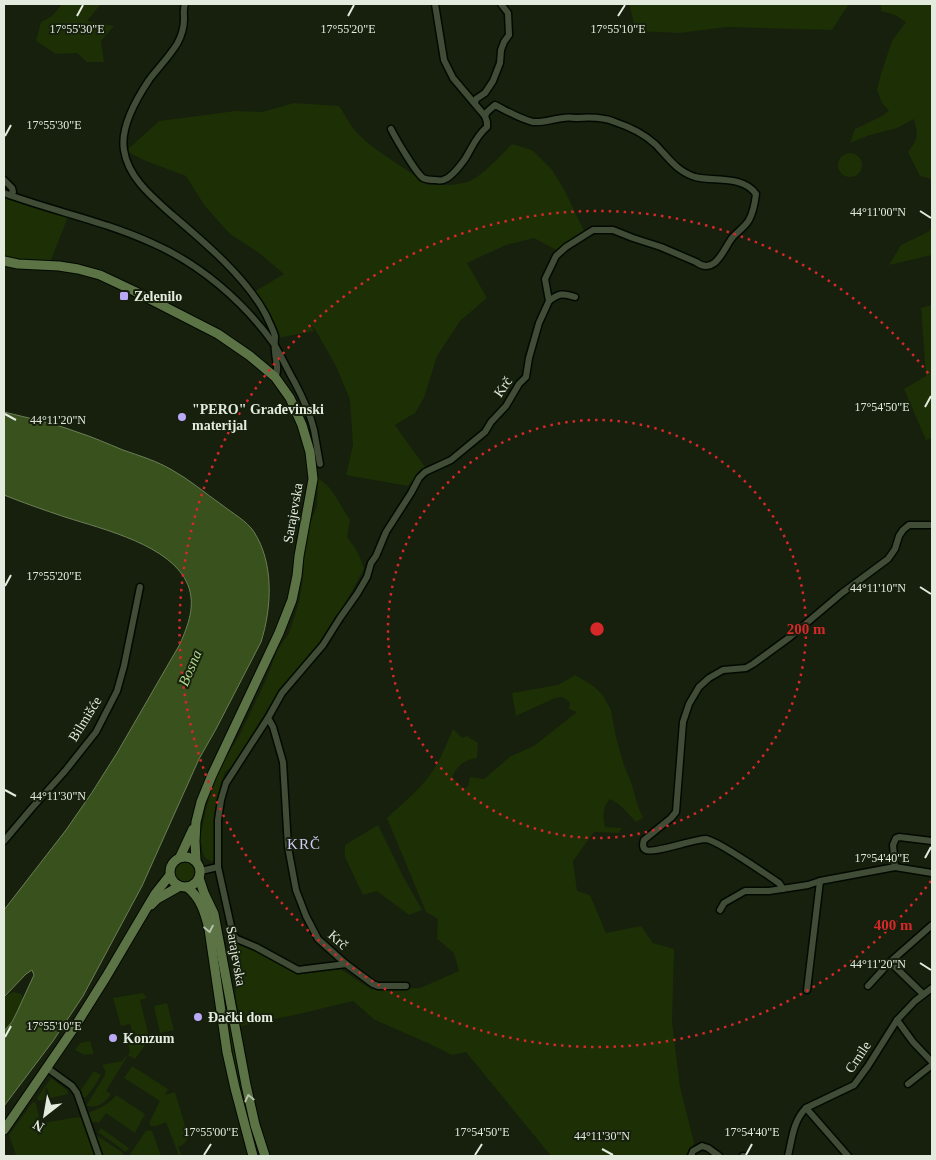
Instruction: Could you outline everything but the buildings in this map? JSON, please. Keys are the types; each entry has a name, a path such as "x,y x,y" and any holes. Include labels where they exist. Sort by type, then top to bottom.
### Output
{"main road":[{"name":"Sarajevska","path":"4,261 18,264 60,266 100,275 218,334 250,356 275,377 290,398 302,425 310,452 313,479 292,600 279,633 212,775 201,802 196,822 180,857"},
{"name":"Sarajevska","path":"196,822 196,861"},
{"path":"145,911 157,899 194,884 200,875 200,866 189,857 177,859 172,864 170,871 174,883 183,887"},
{"path":"4,1130 74,1028 159,888 170,875"},
{"name":"Sarajevska","path":"200,875 214,914 246,1085 255,1125 265,1156"},
{"name":"Sarajevska","path":"183,887 194,893 206,915 227,1052 253,1156"}],"street":[{"path":"185,4 182,32 178,43 150,80 130,115 123,142 126,161 152,197 220,257 253,294 263,310 275,337 274,352 278,368 275,377"},
{"path":"391,130 424,178 444,180 465,159 482,131 487,127 488,122 485,116 453,78 444,60 435,4"},
{"path":"475,103 476,99 485,93 493,81 500,63 501,50 509,35 508,13 501,4"},
{"name":"Krč","path":"346,964 298,970 237,939 233,934 218,867 218,820 226,783 282,694 323,645 367,577 371,563 386,532 419,478 425,472 451,460 485,432 490,422 506,406 526,376 539,323 548,301 545,279 556,256 566,247 593,230 613,230 661,247 700,265 711,266 749,220 756,194 752,188 743,183 696,177 685,172 670,162 654,144 637,130 613,121 595,117 569,117 535,122 494,106 485,116"},
{"path":"4,180 12,188 12,192 7,194"},
{"path":"7,194 103,224 152,243 173,253 198,269 224,290 255,320 275,346 302,398 314,429 320,464"},
{"path":"548,301 555,296 565,294 575,297"},
{"path":"783,889 779,883 708,839 652,851 644,848 644,840 676,812 682,729 688,704 699,687 709,678 723,670 746,668 762,659 888,558 895,549 899,536 909,525 932,525"},
{"name":"Bilmišće","path":"4,841 96,732 117,692 140,587"},
{"name":"Krč","path":"268,718 273,727 283,762 288,847 296,890 306,916 318,939 346,964"},
{"path":"895,867 893,845 896,838 932,841"},
{"path":"200,875 218,867"},
{"path":"720,910 724,903 745,891 783,889 895,867 932,873"},
{"path":"807,990 820,881"},
{"path":"868,986 890,962 932,925"},
{"path":"890,962 923,994"},
{"path":"346,964 378,986 406,986"},
{"name":"Crnile","path":"806,1108 854,1085 897,1020 915,1001 932,988"},
{"path":"897,1020 932,1063 908,1084"},
{"path":"47,1068 72,1086 99,1156"},
{"path":"788,1156 796,1121 806,1108 848,1156"},
{"path":"691,1156 693,1151 702,1146 719,1156"}],"shaded area":[{"path":"62,4 101,4 87,21 114,26 101,41 104,62 87,62 77,53 56,54 36,41 41,22 52,16"},
{"path":"629,4 849,4 832,30 727,27 679,33 636,31"},
{"path":"881,4 932,4 932,179 920,176 908,152 917,136 914,119 897,128 850,143 855,129 889,111 882,103 877,90 892,41 906,22 895,15 881,11"},
{"path":"294,103 339,106 359,135 428,185 448,185 467,182 479,176 512,144 532,150 552,170 564,189 584,231 556,250 534,238 506,245 467,263 487,298 460,321 437,356 424,398 415,413 395,425 425,467 408,486 346,475 353,445 350,400 336,366 308,320 314,331 278,338 254,292 284,274 259,253 230,234 204,205 186,176 146,161 126,151 159,121 235,111 262,112"},
{"path":"850,153 858,157 862,165 858,173 850,177 842,173 838,165 842,157"},
{"path":"4,198 68,217 49,265 4,258"},
{"path":"932,228 932,255 889,265 901,245 928,232"},
{"path":"932,305 932,438 926,440 904,389 926,376 921,308"},
{"path":"318,478 328,486 350,520 347,537 357,552 364,569 331,629 280,691 260,721 236,764 225,772 218,795 215,860 211,861 204,856 202,845 199,843 212,787 265,682 278,649 289,633 300,597 305,541 317,506"},
{"path":"575,675 592,685 602,694 611,710 624,765 643,818 636,822 620,805 610,799 604,812 605,827 622,828 619,833 594,832 573,861 577,891 590,895 606,933 641,926 653,943 674,949 672,1022 680,1087 694,1142 691,1156 551,1156 466,1052 452,1055 375,1020 353,1001 241,1026 236,997 234,957 229,941 251,947 298,972 339,968 371,989 420,988 459,971 454,953 437,939 438,919 426,912 387,818 424,783 440,759 453,729 462,738 467,736 478,743 477,758 462,764 452,777 464,789 468,786 470,777 484,779 511,756 534,746 577,712 569,709 570,702 562,697 555,698 516,716 512,693 558,685"},
{"path":"378,825 422,910 409,915 377,891 363,895 345,857 345,845"},
{"path":"185,861 193,864 196,872 193,880 185,883 177,880 174,872 177,864"},
{"path":"211,914 250,1123 238,1084 232,1055"},
{"path":"13,992 21,994 23,1000 12,1022 4,1031 4,997"},
{"path":"143,993 147,998 140,1000 149,1037 155,1035 148,1041 135,1059 128,1055 106,1091 111,1094 106,1100 97,1106 86,1106 105,1075 102,1065 122,1061 130,1052 128,1044 135,1041 130,1024 121,1026 113,998"},
{"path":"167,1003 174,1030 160,1033 154,1006"},
{"path":"90,1041 94,1054 84,1055 75,1050 80,1043"},
{"path":"132,1066 168,1089 165,1095 175,1092 188,1136 185,1143 178,1147 182,1156 179,1156 166,1122 156,1126 151,1126 149,1123 160,1101 124,1078"},
{"path":"94,1071 101,1075 86,1097 82,1098 75,1086 81,1090"},
{"path":"51,1078 67,1090 68,1094 38,1101 37,1098"},
{"path":"116,1095 145,1114 135,1133 106,1113 99,1123 92,1123 91,1126 87,1114 106,1104"},
{"path":"34,1102 40,1121 43,1123 79,1117 82,1119 95,1156 17,1156 9,1135"},
{"path":"101,1128 129,1148 126,1152 98,1132"},
{"path":"148,1130 152,1131 161,1156 129,1156 145,1132"},
{"path":"96,1135 122,1152 123,1155 100,1156 94,1136"}],"water":[{"name":"Bosna","path":"4,412 50,423 89,436 160,464 185,478 239,517 254,532 265,557 268,571 269,600 261,642 199,759 142,886 83,996 53,1041 4,1106 4,1031 12,1022 34,975 32,970 26,974 4,997 4,910 66,830 117,753 180,644 190,615 191,600 188,585 180,571 152,549 116,533 49,512 4,495"}],"place":[{"name":"Zelenilo","path":"124,296"},
{"name":"\"PERO\" Građevinski materijal","path":"182,417"},
{"name":"Đački dom","path":"198,1017"},
{"name":"Konzum","path":"113,1038"}],"district":[{"name":"KRČ","path":"304,844"}]}
